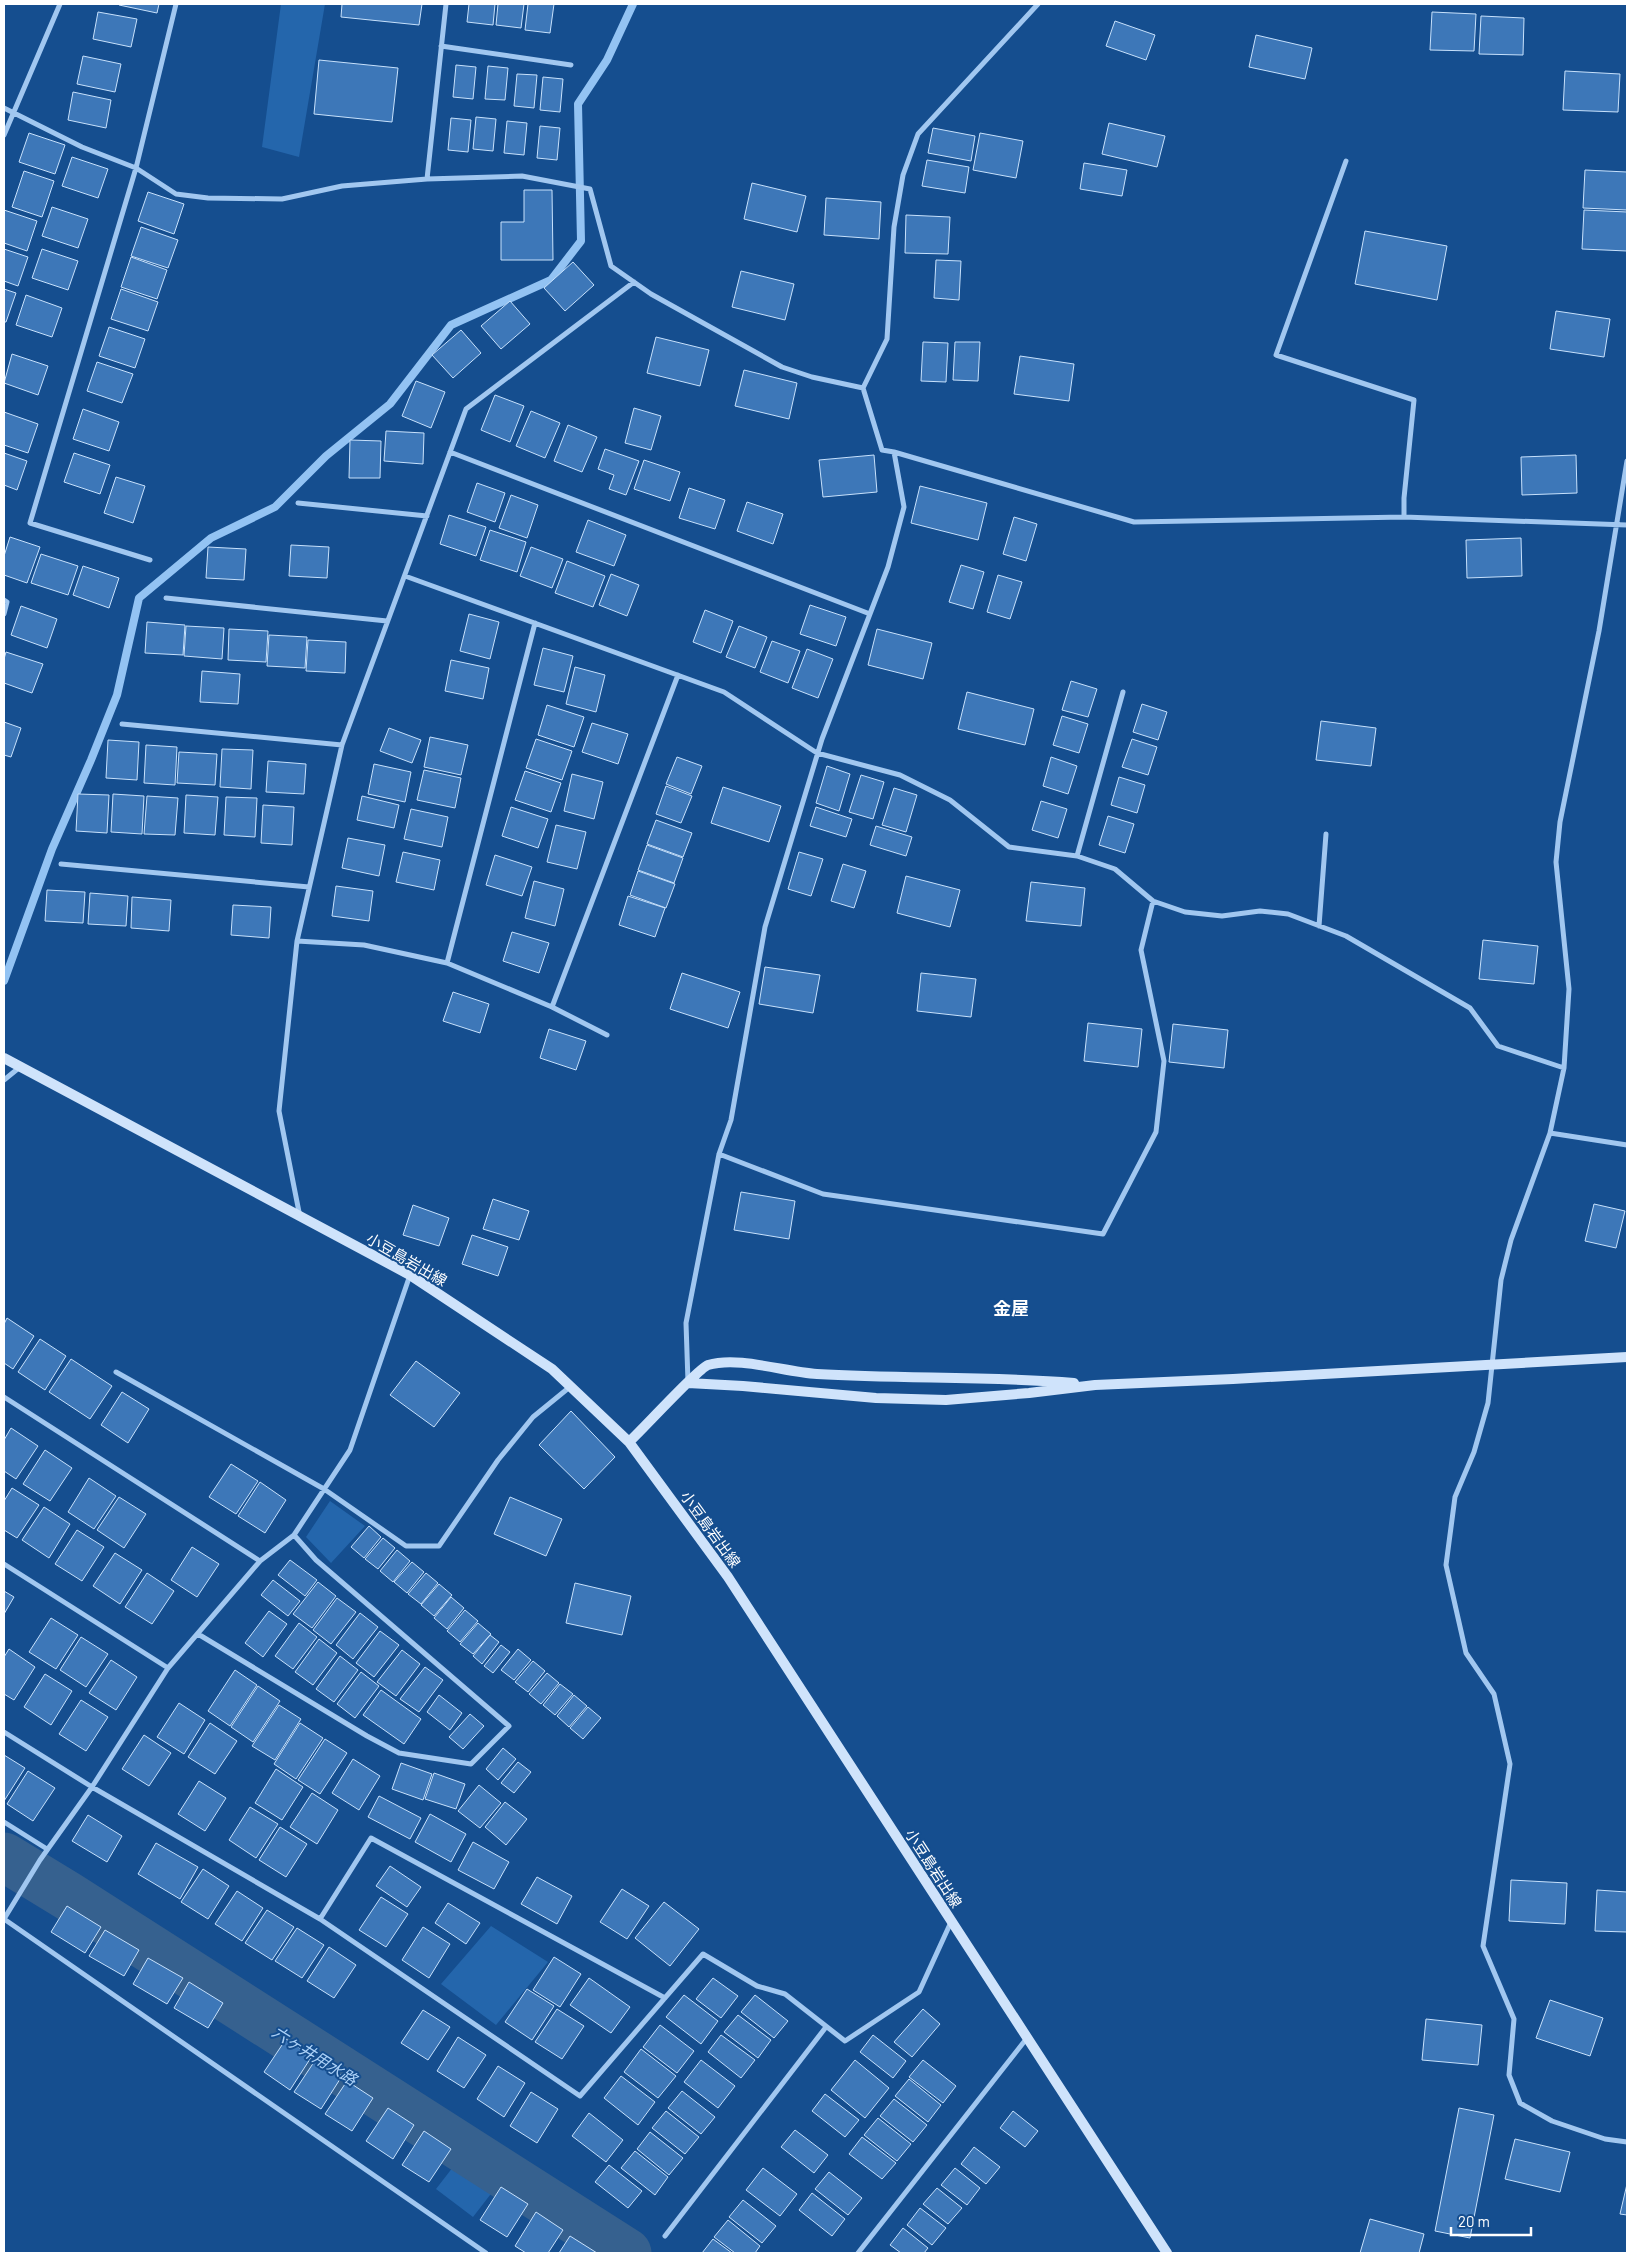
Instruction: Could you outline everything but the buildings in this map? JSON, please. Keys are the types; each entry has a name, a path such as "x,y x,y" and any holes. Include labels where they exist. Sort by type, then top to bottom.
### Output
{"main road":[{"name":"小豆島岩出線","path":"4,1058 410,1276 552,1369 630,1442 728,1577 1166,2253"},
{"path":"688,1383 876,1398 946,1400 1095,1385 1627,1358"},
{"path":"630,1442 706,1366 735,1363 810,1374 880,1378 1028,1379 1095,1385"}],"street":[{"path":"4,135 12,112 60,4"},
{"path":"150,560 30,523 136,168 176,4"},
{"path":"427,179 446,4"},
{"path":"1038,4 918,134 903,175 894,227 887,339 863,388 882,450 1134,522 1404,517 1627,525"},
{"path":"442,46 571,65"},
{"path":"4,108 82,147 136,168 176,194 208,198 282,199 342,186 427,179 522,176 590,189 611,266 651,294 782,367 812,377 863,388"},
{"path":"1346,162 1276,354 1414,400 1404,498 1404,517"},
{"path":"300,1217 279,1110 297,941 342,746 466,409 634,282"},
{"path":"450,452 870,614"},
{"path":"688,1383 686,1323 719,1154 731,1120 764,927 818,753 888,567 904,507 894,452"},
{"path":"1627,461 1600,631 1560,822 1556,862 1569,989 1564,1068 1550,1133 1511,1240 1501,1280 1488,1403 1474,1452 1455,1497 1446,1565 1466,1653 1494,1694 1510,1764 1483,1946 1514,2020 1509,2075 1520,2103 1552,2121 1605,2139 1627,2142"},
{"path":"298,502 427,516"},
{"path":"405,576 724,692 818,753 900,775 950,800 1009,847 1077,856 1115,869 1153,901 1185,912 1222,916 1260,911 1288,914 1346,936 1470,1008 1498,1046 1564,1068"},
{"path":"166,598 387,621"},
{"path":"4,600 7,602 4,614"},
{"path":"447,963 535,623"},
{"path":"552,1007 678,676"},
{"path":"1077,856 1123,692"},
{"path":"122,724 342,746"},
{"path":"1319,926 1326,834"},
{"path":"61,864 309,887"},
{"path":"719,1154 823,1194 1103,1234 1156,1132 1164,1061 1141,950 1153,901"},
{"path":"297,941 364,945 447,963 552,1007 606,1035"},
{"path":"4,1080 20,1067"},
{"path":"1550,1133 1627,1145"},
{"path":"410,1276 350,1450 294,1535 260,1561 168,1668 92,1787 47,1849 4,1919 486,2253"},
{"path":"116,1372 324,1489 406,1546 438,1546 498,1460 533,1417 571,1386"},
{"path":"4,1397 260,1561"},
{"path":"198,1634 367,1736 399,1753 471,1764 509,1726 316,1560 294,1535"},
{"path":"4,1564 168,1668"},
{"path":"4,1732 92,1787 320,1919 580,2096 704,1954 757,1986 784,1994 845,2041 919,1992 952,1922"},
{"path":"4,1822 47,1849"},
{"path":"320,1919 371,1838 665,1998"},
{"path":"665,2236 826,2027"},
{"path":"858,2253 1027,2038"}],"shaded area":[{"path":"281,4 325,4 299,157 262,147"},
{"path":"330,1501 365,1526 331,1563 306,1537"},
{"path":"491,1926 548,1962 496,2025 441,1984"},
{"path":"460,2158 497,2186 473,2217 436,2189"}],"waterway":[{"path":"4,981 52,849 117,695 139,598 211,538 275,507 326,456 390,404 451,325 551,280 581,241 578,104 607,60 633,4"},
{"name":"六ヶ井用水路","path":"4,1857 627,2253"}],"district":[{"name":"金屋","path":"1011,1308"}]}
